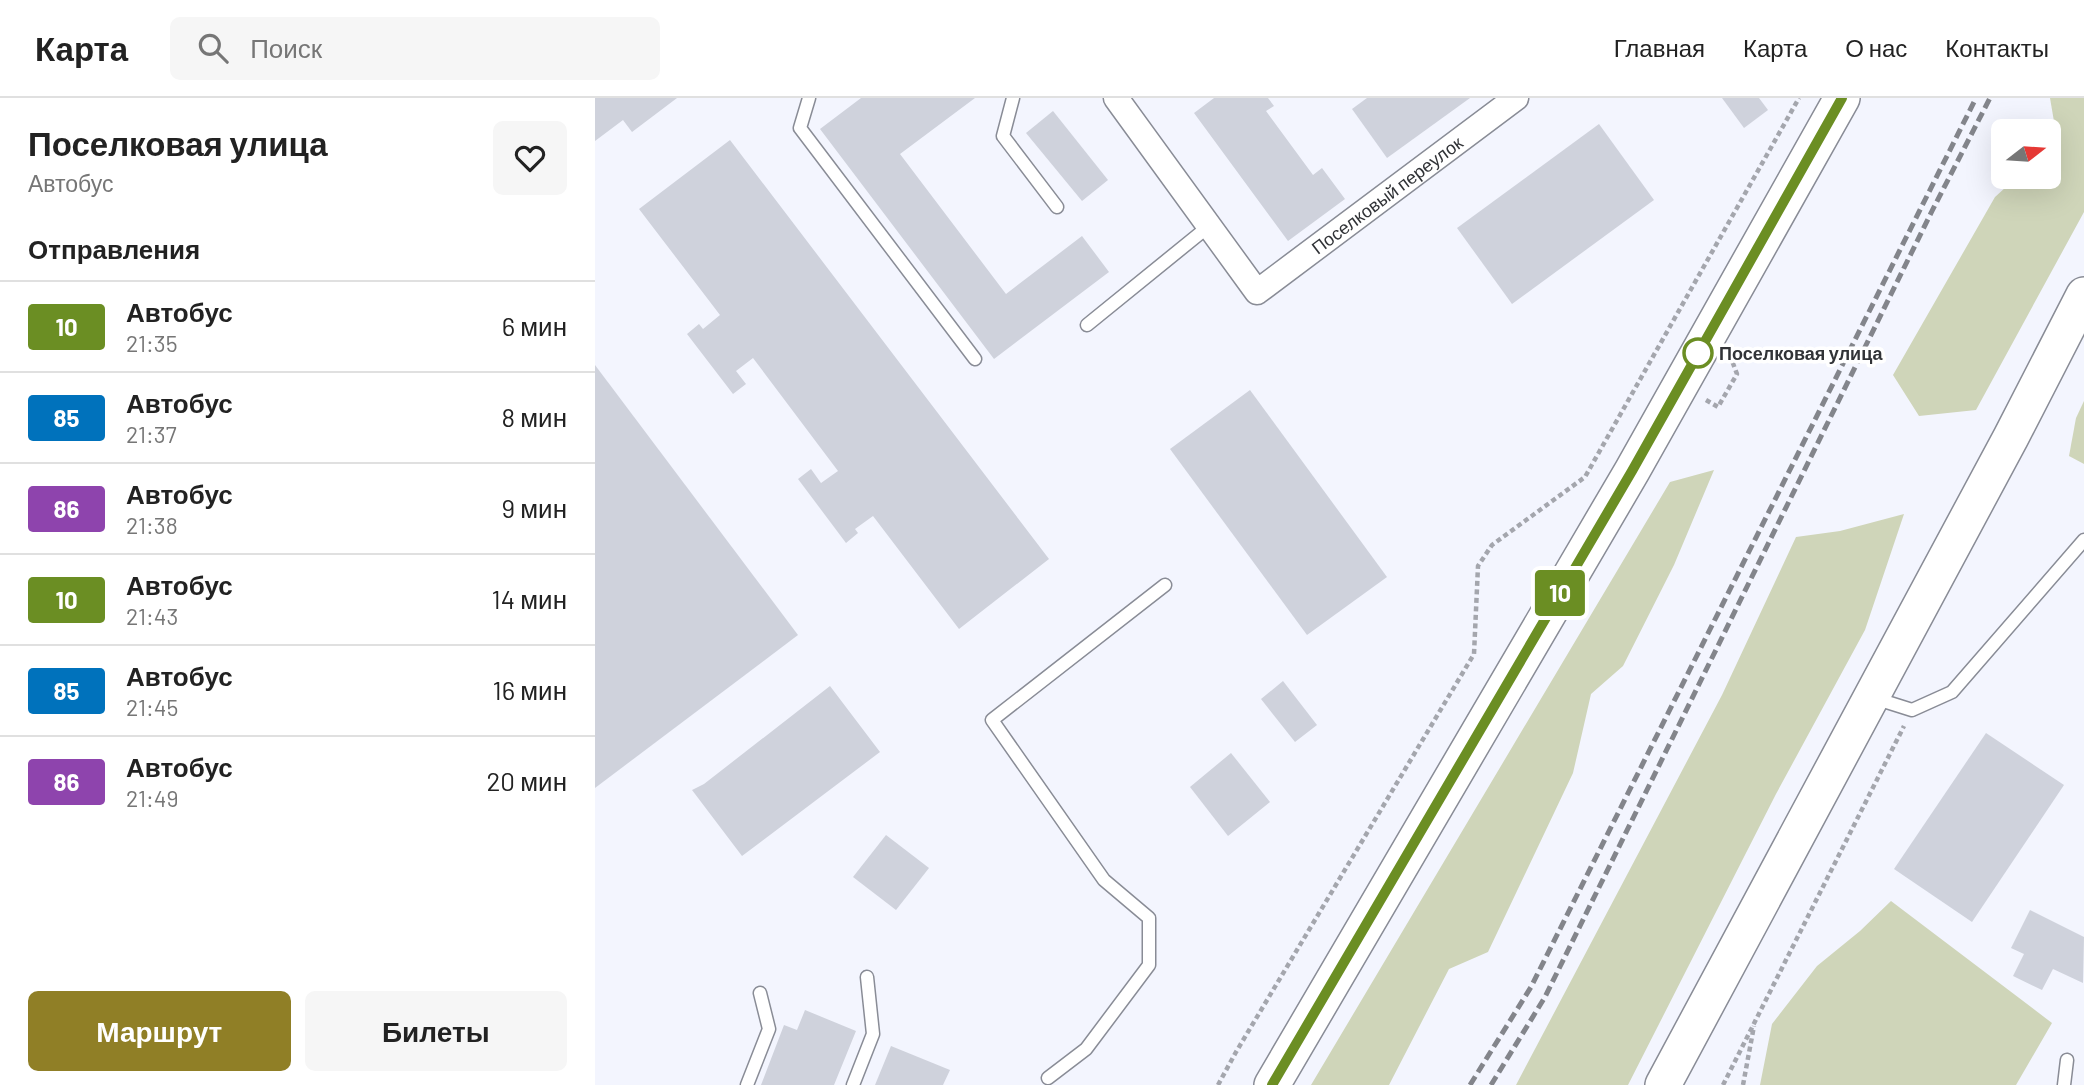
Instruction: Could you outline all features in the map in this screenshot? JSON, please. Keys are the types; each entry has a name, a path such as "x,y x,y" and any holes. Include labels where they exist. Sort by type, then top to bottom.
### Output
{"main road":[{"path":"1272,1085 1632,471 1842,98"},
{"path":"1663,1085 2011,438 2084,295"}],"street":[{"path":"1116,98 1209,226"},
{"name":"Поселковый переулок","path":"1209,226 1257,292 1517,98"}],"lane":[{"path":"809,98 800,128 975,359"},
{"path":"1013,98 1003,136 1057,207"},
{"path":"1087,325 1209,226"},
{"path":"1870,697 1912,710 1952,692 2084,540"},
{"path":"1045,1082 1086,1049 1149,965 1149,918 1104,880 992,720 1165,585"},
{"path":"853,1085 873,1034 867,977"},
{"path":"747,1085 769,1029 760,993"},
{"path":"2064,1085 2067,1060"},
{"path":"1045,1082 1061,1085"}],"path":[{"path":"1218,1085 1474,654 1478,566 1492,545 1585,477 1799,98"},
{"path":"1723,1085 1912,710"},
{"path":"1743,1085 1756,1019"}],"green space":[{"path":"2050,98 2084,98 2084,212 1976,410 1919,416 1893,375 1995,197 2004,189 2061,189 2061,119 2054,119"},
{"path":"2084,401 2084,464 2069,456 2076,418"},
{"path":"1714,470 1674,565 1623,666 1591,694 1573,773 1488,952 1449,969 1389,1085 1311,1085 1670,482"},
{"path":"1904,514 1865,630 1776,794 1628,1085 1516,1085 1722,695 1796,537 1840,531"},
{"path":"1891,901 2052,1023 2016,1085 1760,1085 1772,1024 1817,966"}],"building":[{"path":"595,98 677,98 632,132 623,120 595,141"},
{"path":"861,98 975,98 900,154 1006,294 1082,236 1109,272 994,359 820,129"},
{"path":"1214,98 1268,98 1274,106 1266,111 1313,175 1322,168 1345,199 1288,241 1194,113"},
{"path":"1367,98 1470,98 1387,158 1352,109"},
{"path":"1722,98 1759,98 1768,110 1744,128"},
{"path":"1053,111 1108,180 1082,201 1026,133"},
{"path":"1599,124 1654,200 1512,304 1457,228"},
{"path":"730,140 1049,559 959,629 873,516 855,529 858,533 846,543 798,479 811,469 821,483 838,471 753,358 736,371 746,384 733,394 687,334 699,324 703,329 720,315 639,209"},
{"path":"595,365 798,635 595,788"},
{"path":"1250,390 1387,577 1307,635 1170,449"},
{"path":"1283,681 1317,725 1295,742 1261,699"},
{"path":"830,686 880,752 742,856 692,790 704,784"},
{"path":"1986,733 2064,785 1972,922 1894,869"},
{"path":"1231,753 1270,802 1228,836 1190,787"},
{"path":"886,835 929,868 896,910 853,877"},
{"path":"2030,910 2084,937 2083,983 2053,969 2042,990 2013,976 2024,954 2011,948"},
{"path":"805,1010 856,1031 834,1085 761,1085 784,1025 797,1030"},
{"path":"891,1046 950,1070 943,1085 875,1085"}],"railway":[{"path":"1470,1085 1531,987 1976,98"},
{"path":"1491,1085 1545,997 1990,98"}],"bus line":[{"name":"10","path":"1272,1085 1632,471 1842,98"}],"place":[{"name":"Поселковая улица","path":"1698,353"}]}
